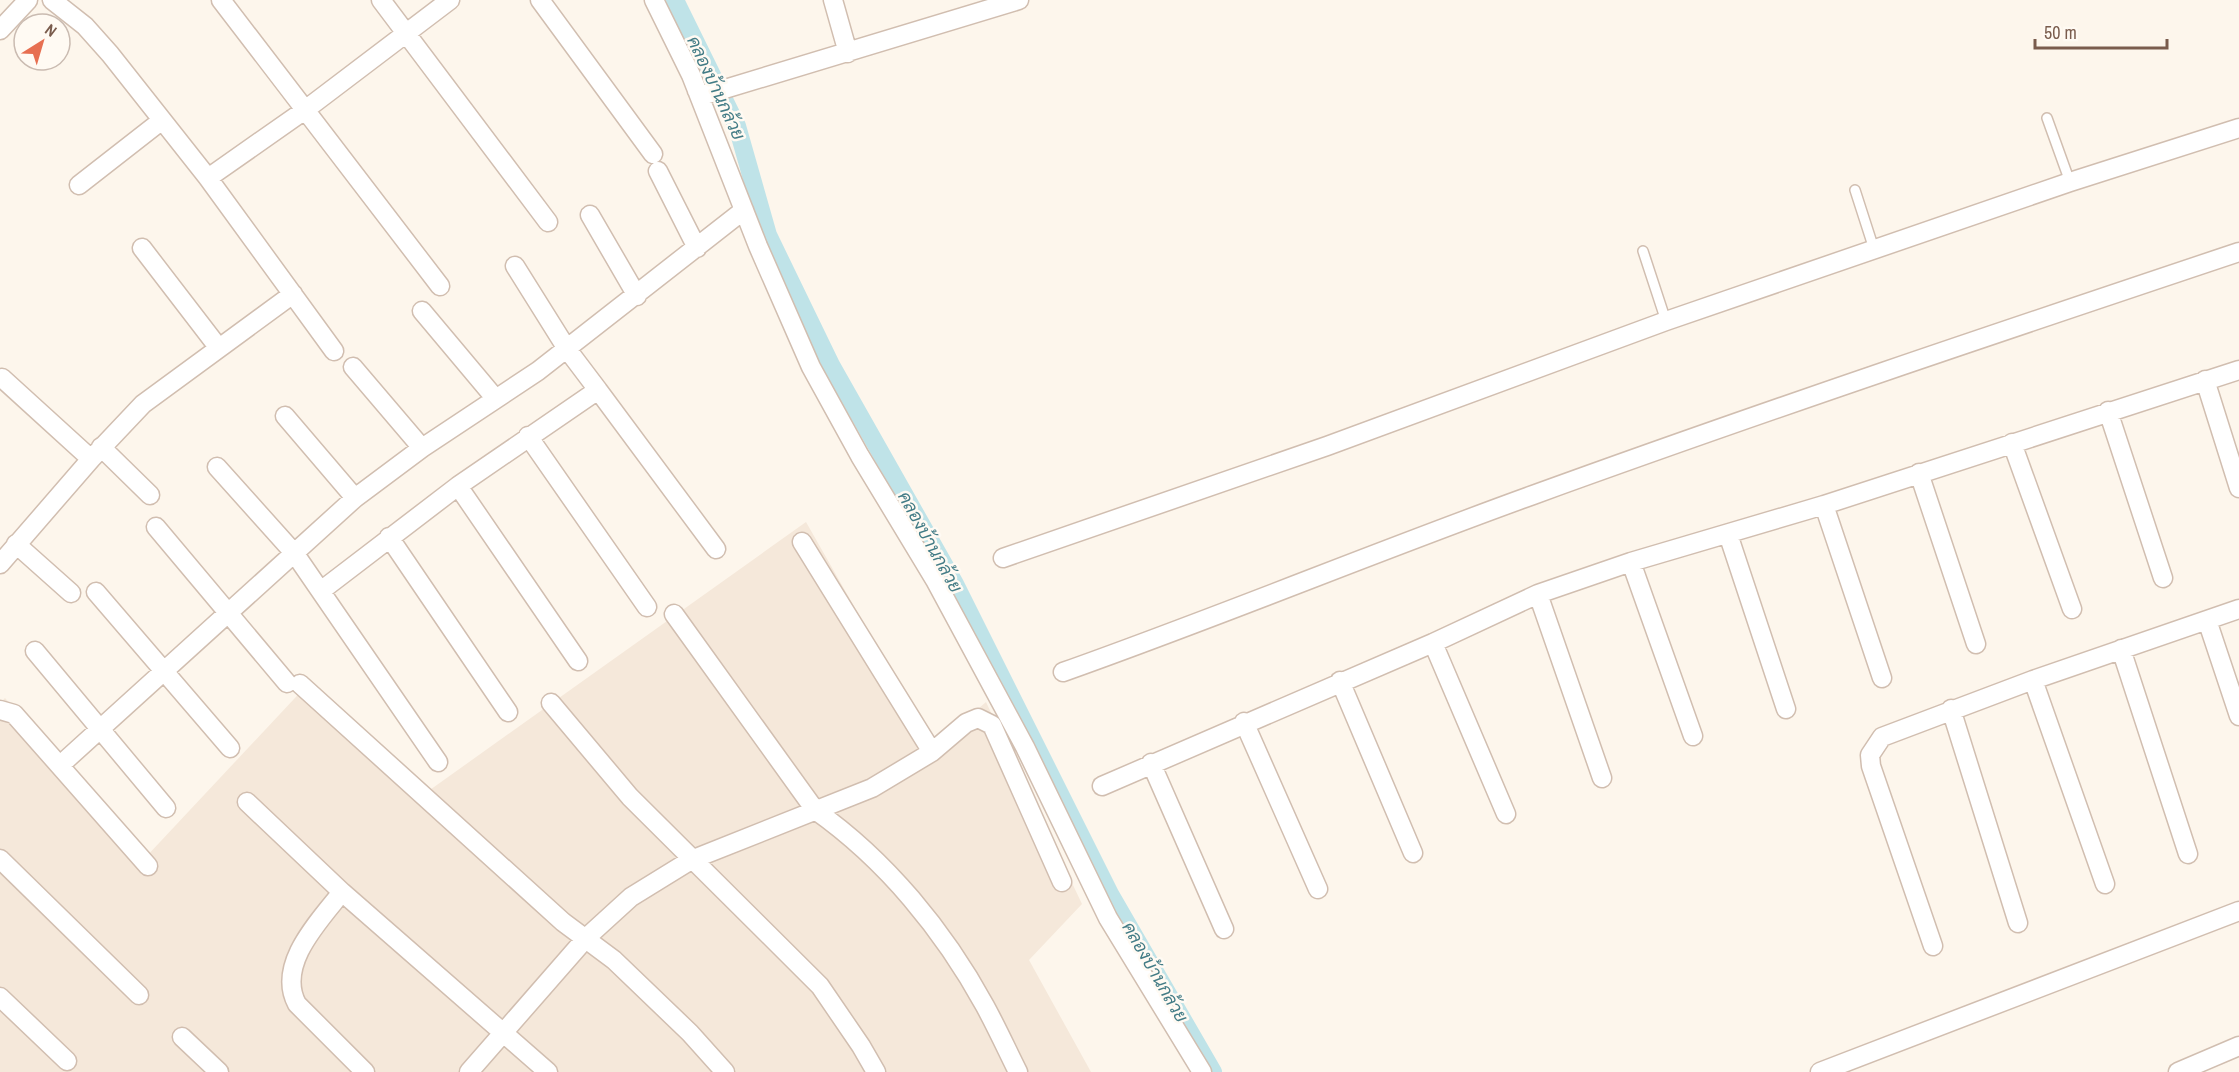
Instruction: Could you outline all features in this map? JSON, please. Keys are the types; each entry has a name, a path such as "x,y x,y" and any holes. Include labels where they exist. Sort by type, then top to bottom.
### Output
{"street":[{"path":"0,30 28,0"},
{"path":"52,0 85,26 110,54 208,178 334,351"},
{"path":"221,0 440,286"},
{"path":"381,0 548,222"},
{"path":"208,178 305,110 450,0"},
{"path":"540,0 656,162 697,248"},
{"path":"654,0 701,93 744,210 811,367 860,456 935,580 1020,736 1108,918 1202,1072"},
{"path":"833,0 848,53"},
{"path":"701,93 745,84 1019,0"},
{"path":"79,185 161,121"},
{"path":"1003,558 1327,446 1666,321 2070,182 2239,128"},
{"path":"67,759 355,498 422,448 567,349 744,210"},
{"path":"590,215 637,296"},
{"path":"142,248 218,348"},
{"path":"1063,672 1203,623 1529,496 1809,396 2239,252"},
{"path":"515,266 567,349 716,549"},
{"path":"0,564 96,453 143,404 293,294"},
{"path":"422,311 495,398"},
{"path":"353,367 422,448"},
{"path":"1102,786 1244,722 1433,643 1538,594 1631,562 1824,505 2239,370"},
{"path":"2,378 150,495"},
{"path":"2205,380 2239,488"},
{"path":"322,590 458,486 598,390"},
{"path":"2108,411 2163,578"},
{"path":"285,416 355,498"},
{"path":"528,436 647,607"},
{"path":"2012,443 2072,609"},
{"path":"217,467 295,554 322,590 438,762"},
{"path":"1919,473 1977,644"},
{"path":"458,486 578,661"},
{"path":"1824,505 1882,678"},
{"path":"156,527 229,614 294,683 563,922 614,960 690,1033 725,1072"},
{"path":"1728,534 1786,709"},
{"path":"389,537 508,712"},
{"path":"802,542 932,752"},
{"path":"16,544 71,593"},
{"path":"1631,562 1693,736"},
{"path":"96,592 230,748"},
{"path":"1538,594 1602,778"},
{"path":"1934,946 1871,766 1870,755 1882,737 2033,680 2239,609"},
{"path":"674,614 794,785 815,810 873,858 927,918 951,950 985,1006 1018,1072"},
{"path":"2207,620 2239,716"},
{"path":"1433,643 1506,814"},
{"path":"2121,649 2188,854"},
{"path":"35,651 166,808"},
{"path":"2033,680 2105,884"},
{"path":"1340,681 1413,853"},
{"path":"551,702 630,797 690,860 789,953 820,986 876,1072"},
{"path":"0,710 14,714 148,866"},
{"path":"1951,710 2018,923"},
{"path":"469,1072 505,1034 586,938 631,897 690,860 872,788 932,752 966,723 978,718 992,725 1062,882"},
{"path":"1244,722 1318,889"},
{"path":"1151,763 1224,929"},
{"path":"247,802 342,892 548,1072"},
{"path":"0,859 139,995"},
{"path":"342,892 306,938 297,957 291,992 297,1004 365,1072"},
{"path":"1820,1072 2239,911"},
{"path":"0,997 67,1061"},
{"path":"182,1037 219,1072"},
{"path":"2178,1072 2239,1046"}],"lane":[{"path":"2047,118 2070,182"},
{"path":"1855,190 1874,249"},
{"path":"1643,251 1666,321"}],"shaded area":[{"path":"806,522 934,747 986,702 1082,904 1029,960 1091,1072 0,1072 0,703 5,698 145,858 308,684 427,792"}],"waterway":[{"name":"คลองบ้านกล้วย","path":"675,0 737,126 768,235 831,365 955,584 1110,894 1213,1072"}]}
